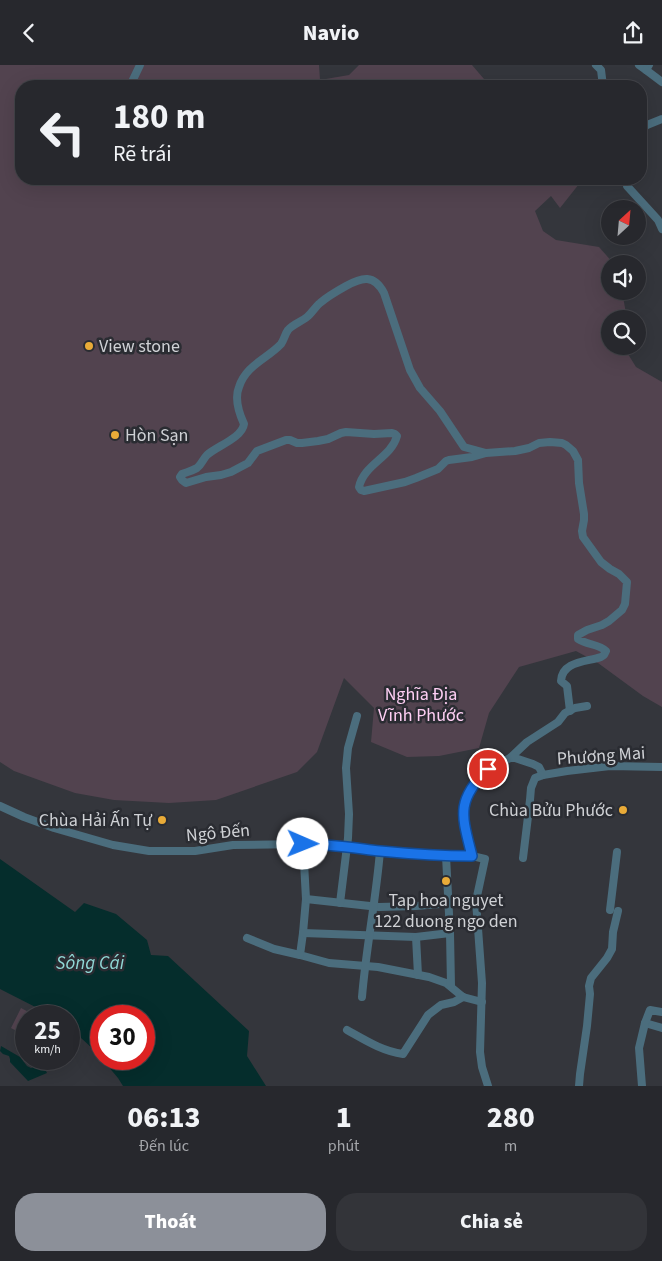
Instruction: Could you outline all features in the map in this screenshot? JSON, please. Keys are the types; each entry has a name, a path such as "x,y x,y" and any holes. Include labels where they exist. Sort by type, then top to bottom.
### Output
{"street":[{"path":"133,80 140,65"},
{"path":"596,65 601,70 602,80"},
{"path":"645,67 662,82"},
{"path":"647,125 662,119"},
{"path":"627,185 658,220 662,229"},
{"path":"486,453 464,447 440,411 420,388 410,370 384,293 375,281 362,279 335,291 318,304 307,317 288,331 281,344 255,364 242,379 238,391 238,405 244,424 242,431 206,456 199,467 182,474 180,477 186,483 206,477 226,475 248,463 257,451 290,439 302,443 328,439 346,432 395,434 397,436 394,444 383,457 369,468 362,478 359,487 364,491 416,478 438,469 446,461 450,460 486,453 524,449 539,443 562,443 570,448 578,460 579,483 584,514 583,537 602,562 627,582 625,604 622,611 602,625 578,635 578,639 581,641 586,644 602,647 606,653 601,657 580,662 566,668 563,672 561,681 567,685 570,711"},
{"path":"488,1086 480,1052 482,1002 476,901 486,859 472,856 463,820 464,802 488,769 510,759 527,742 558,722 565,713 587,707"},
{"path":"340,903 349,807 346,768 348,748 357,716"},
{"path":"510,759 534,764 539,767 543,775"},
{"name":"Phương Mai","path":"523,858 531,785 535,778 543,775 610,766 662,767"},
{"name":"Ngô Đến","path":"0,806 54,828 128,848 195,851 233,845 303,844 346,846 380,851 446,856 472,856"},
{"path":"300,955 306,899 303,844"},
{"path":"362,997 380,851"},
{"path":"579,1086 591,977 612,949 617,852"},
{"path":"446,856 451,986"},
{"path":"306,899 373,907 476,901"},
{"path":"303,933 416,937 450,933"},
{"path":"416,937 418,975"},
{"path":"247,938 274,949 328,963 365,965 429,977 446,983 463,997 482,1002"},
{"path":"347,1030 377,1047 393,1053 403,1054 428,1015 441,1005 454,1002 463,997"},
{"path":"642,1086 639,1047 645,1023 650,1010 662,1012"},
{"path":"645,1023 662,1027"}],"green space":[{"name":"Nghĩa Địa Vĩnh Phước","path":"0,65 319,65 320,80 15,80 15,185 578,185 560,208 551,196 535,211 543,231 556,240 599,247 606,255 601,255 601,300 624,300 625,310 601,310 601,355 629,355 636,367 662,382 662,707 643,696 598,663 576,651 519,667 489,713 479,748 439,756 407,757 371,742 374,708 344,678 317,752 297,772 216,800 169,803 114,800 75,793 14,771 0,762"},
{"path":"359,65 472,65 485,80 320,80 349,75"},
{"path":"15,1020 15,1030 11,1028"}],"water":[{"name":"Sông Cái","path":"0,859 75,912 84,903 116,914 147,940 151,955 168,956 249,1031 247,1056 266,1086 123,1086 111,1070 155,1070 155,1005 90,1005 90,1046 80,1037 80,1005 31,1005 0,989"},
{"path":"1,1046 15,1054 15,1067 10,1062 9,1056 0,1051"},
{"path":"18,1070 42,1070 47,1073 28,1081"}],"place":[{"name":"View stone","path":"89,346"},
{"name":"Hòn Sạn","path":"115,435"},
{"name":"Chùa Bửu Phước","path":"623,810"},
{"name":"Chùa Hải Ấn Tự","path":"162,820"},
{"name":"Tap hoa nguyet 122 duong ngo den","path":"446,881"}],"route":[{"path":"303,844 328,844 421,855 472,856 463,820 463,807 467,797 488,769"}]}
